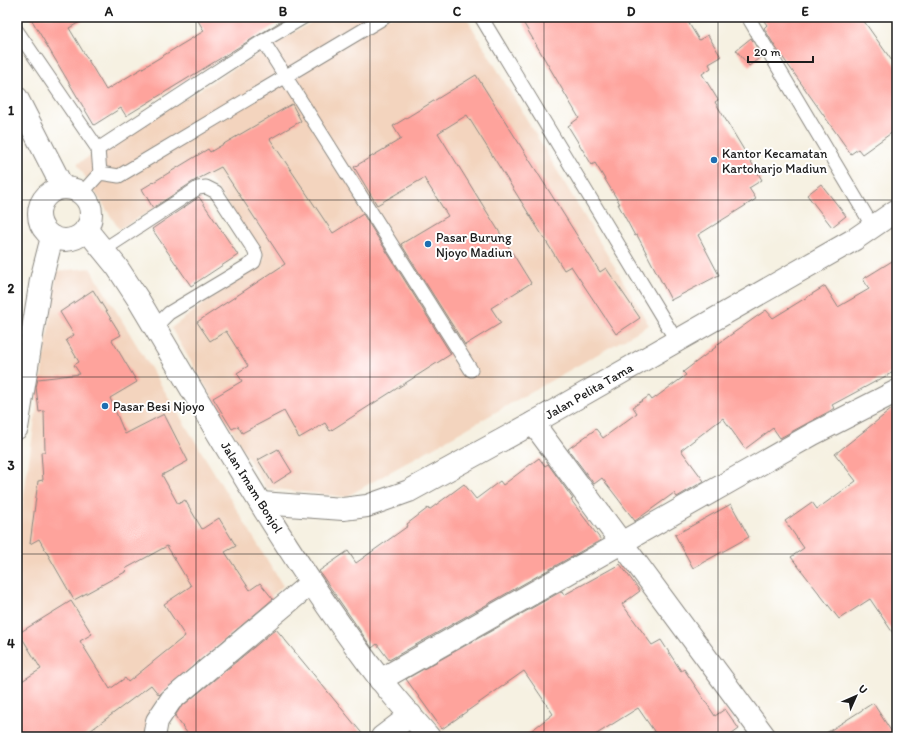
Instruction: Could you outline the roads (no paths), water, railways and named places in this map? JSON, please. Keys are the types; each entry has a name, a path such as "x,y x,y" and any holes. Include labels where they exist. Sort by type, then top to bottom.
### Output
{"street":[{"path":"17,98 72,191 88,202 91,211 90,221 81,235 67,240 52,237 45,231 40,222 40,208 46,196 54,190 72,191"},
{"name":"Jalan Pelita Tama","path":"261,503 342,509 367,506 409,490 533,424 873,227 897,210"},
{"name":"Jalan Imam Bonjol","path":"86,229 117,267 311,582 380,680 429,737"},
{"path":"17,428 41,280 52,237"},
{"path":"380,680 812,434 897,391"},
{"path":"533,424 765,737"},
{"path":"154,737 157,721 171,700 311,582"},
{"path":"382,737 411,715"}],"lane":[{"path":"98,149 263,41 304,17"},
{"path":"72,191 100,173 119,176 385,17"},
{"path":"482,17 676,340"},
{"path":"748,17 873,227"},
{"path":"17,31 98,149 100,173"},
{"path":"263,41 471,370"},
{"path":"103,250 198,188 211,188 216,192 225,205 254,250 256,255 254,262 169,313 155,327"}],"place":[{"name":"Kantor Kecamatan Kartoharjo Madiun","path":"714,160"},
{"name":"Pasar Burung Njoyo Madiun","path":"428,244"},
{"name":"Pasar Besi Njoyo","path":"105,406"}]}
